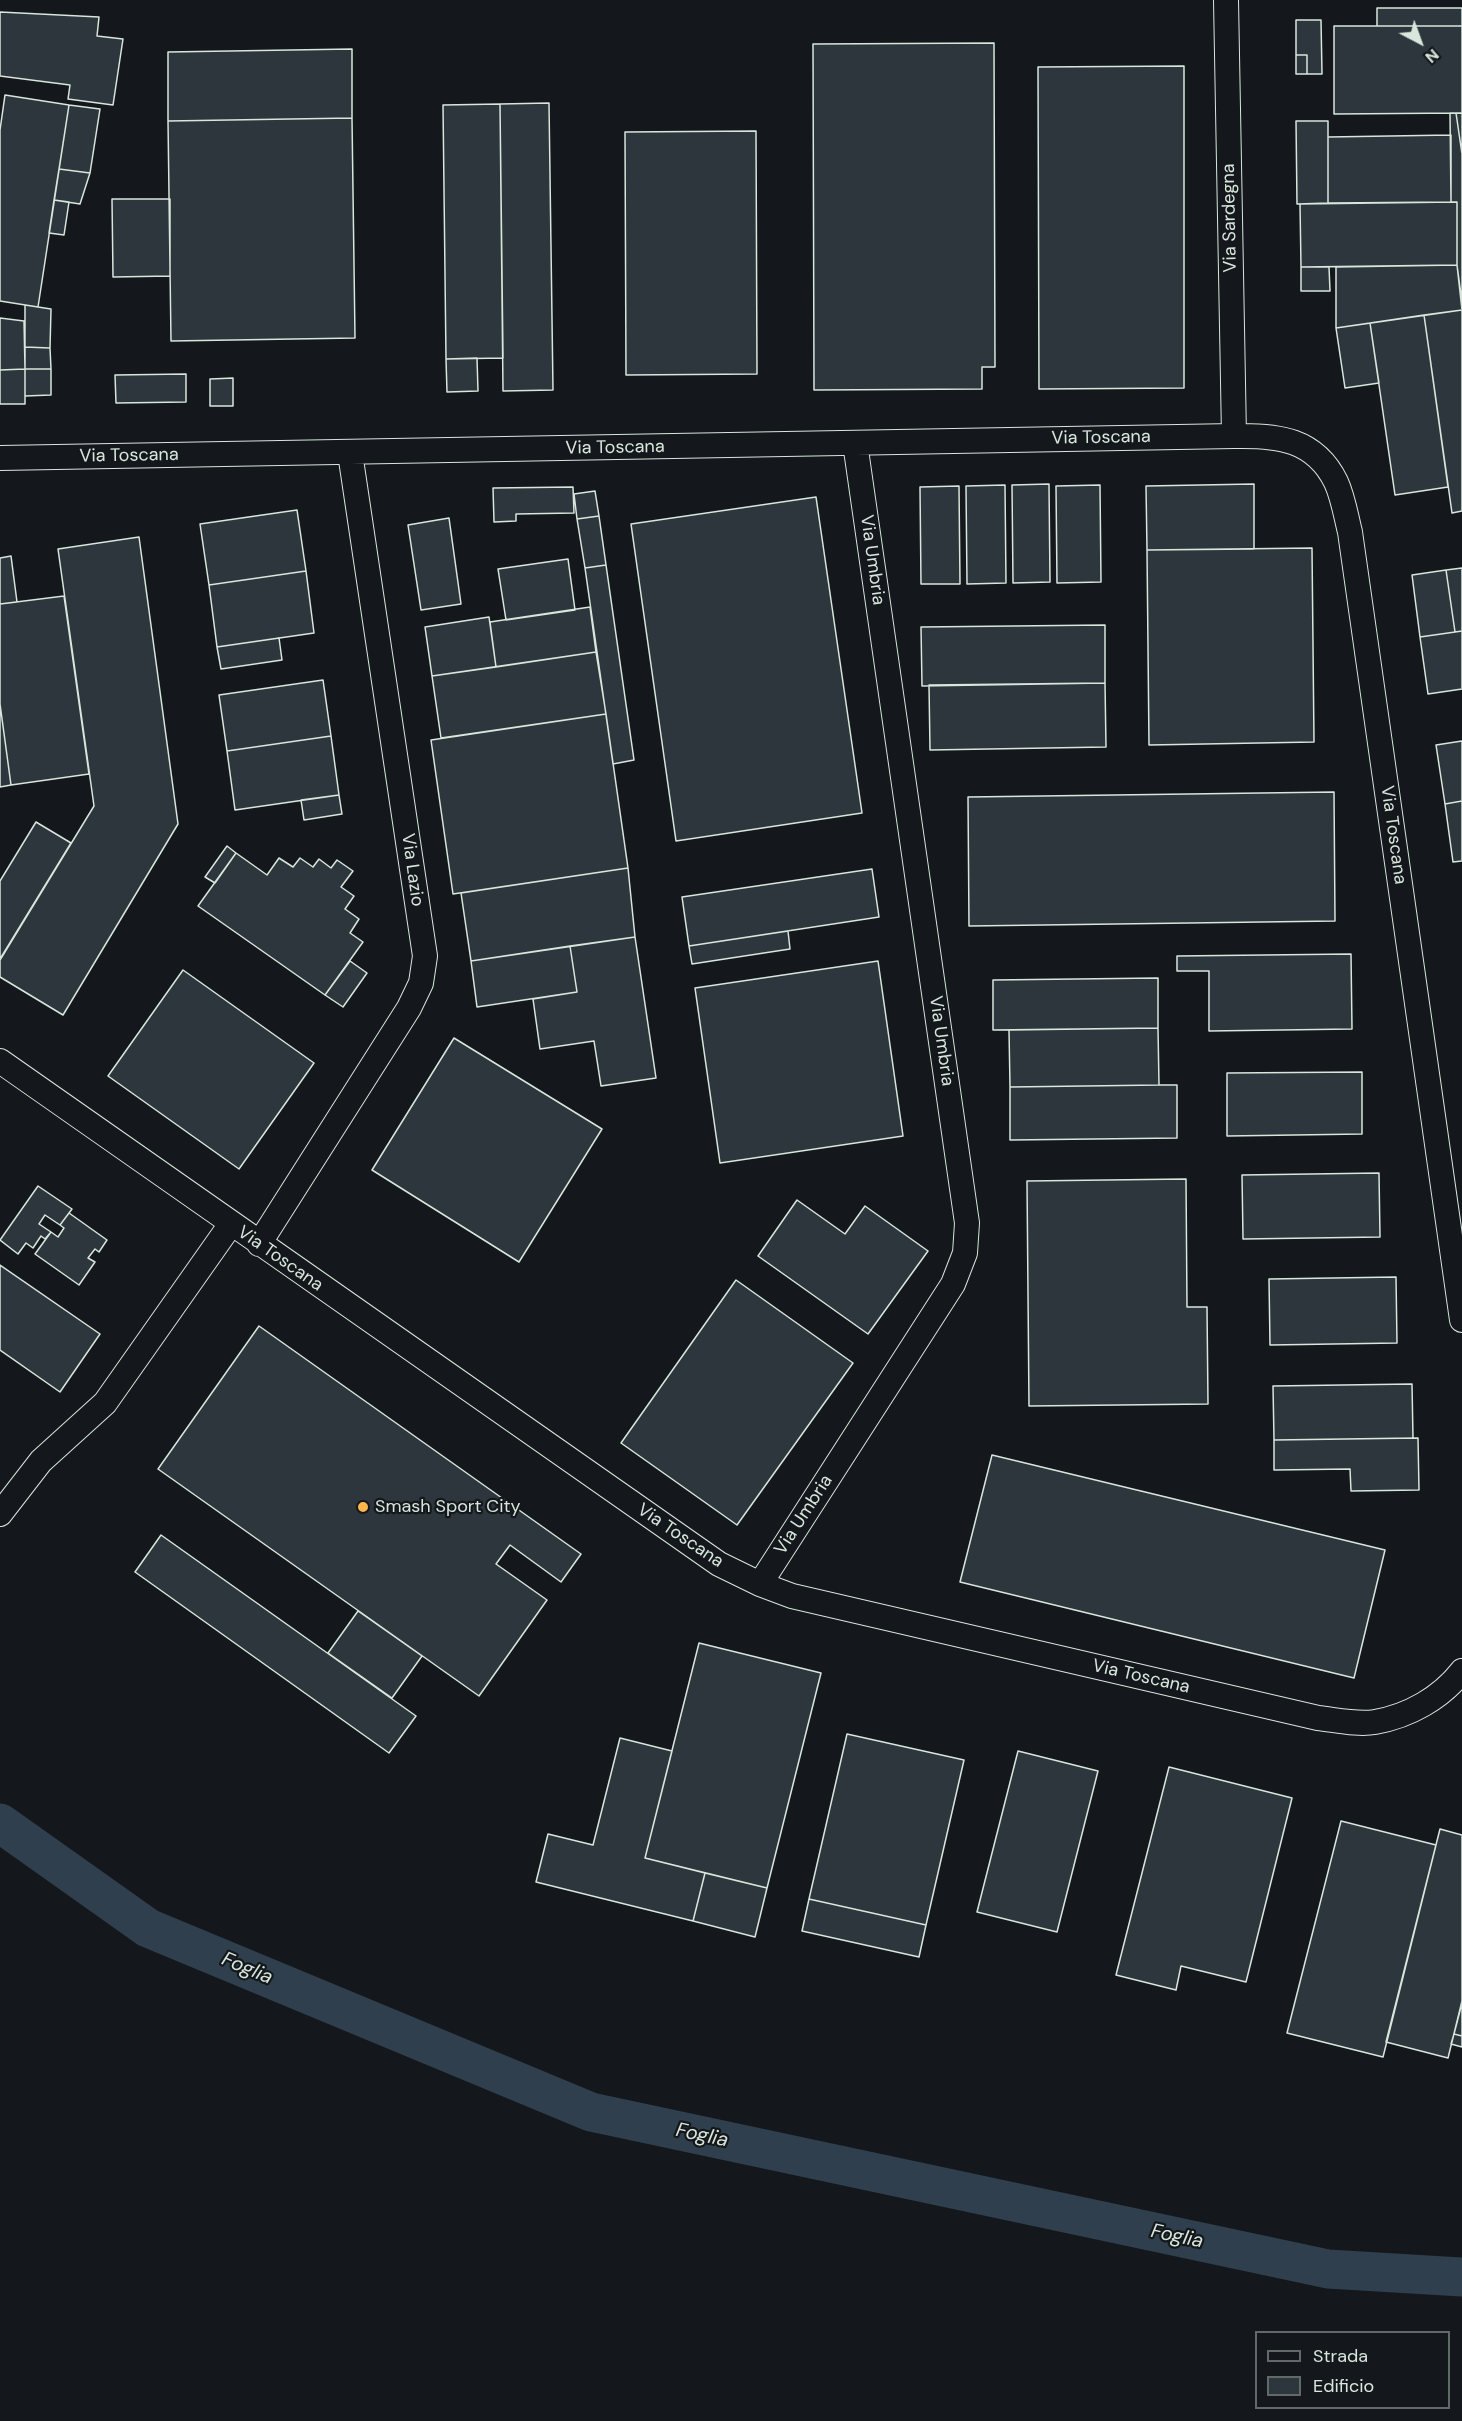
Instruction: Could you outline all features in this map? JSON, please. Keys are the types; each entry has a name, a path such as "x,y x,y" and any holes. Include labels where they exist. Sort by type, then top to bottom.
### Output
{"street":[{"name":"Via Sardegna","path":"1226,0 1234,436"},
{"name":"Via Toscana","path":"0,458 1264,435 1295,441 1320,457 1337,483 1350,532 1462,1320"},
{"name":"Via Umbria","path":"760,1584 953,1284 965,1254 966,1243 967,1223 855,442"},
{"name":"Via Lazio","path":"259,1244 409,1008 421,983 424,956 350,453"},
{"name":"Via Toscana","path":"0,1061 719,1564 760,1584 792,1596 1318,1718 1373,1723 1412,1711 1449,1688 1462,1671"},
{"path":"0,1514 41,1461 105,1403 231,1224"}],"building":[{"path":"1377,8 1462,8 1462,26 1377,26"},
{"path":"0,12 99,17 97,36 123,39 113,105 68,99 70,85 0,76"},
{"path":"1296,20 1321,20 1322,74 1307,74 1307,55 1296,55"},
{"path":"1334,26 1462,26 1462,113 1334,114"},
{"path":"994,43 995,367 982,367 982,389 814,390 813,44"},
{"path":"352,49 352,118 168,121 168,52"},
{"path":"1296,55 1307,55 1307,74 1296,74"},
{"path":"1184,66 1184,388 1039,389 1038,67"},
{"path":"5,95 69,105 38,307 0,301 0,130"},
{"path":"549,103 553,390 503,391 500,104"},
{"path":"500,104 503,358 446,359 443,105"},
{"path":"69,105 100,109 90,173 59,169"},
{"path":"1450,113 1456,113 1462,154 1462,302 1457,265 1457,202 1451,202"},
{"path":"1456,113 1462,113 1462,154"},
{"path":"352,118 355,338 171,341 168,121"},
{"path":"1296,121 1328,121 1328,203 1297,204"},
{"path":"756,131 757,374 626,375 625,132"},
{"path":"1451,135 1451,202 1328,203 1328,137"},
{"path":"59,169 90,173 80,204 54,200"},
{"path":"112,199 170,199 170,276 113,277"},
{"path":"54,200 69,202 64,235 49,233"},
{"path":"1457,202 1457,265 1301,267 1300,204"},
{"path":"1457,265 1462,310 1336,328 1336,267"},
{"path":"1301,267 1329,267 1330,291 1301,291"},
{"path":"25,305 51,309 50,348 25,347"},
{"path":"1462,310 1462,511 1452,513 1424,315"},
{"path":"1424,315 1448,487 1395,495 1370,323"},
{"path":"0,318 24,321 25,369 0,370"},
{"path":"1370,323 1379,383 1345,388 1336,328"},
{"path":"25,347 50,348 51,369 25,369"},
{"path":"477,358 478,391 447,392 446,359"},
{"path":"25,369 51,369 51,395 25,396"},
{"path":"25,369 25,404 0,404 0,370"},
{"path":"186,374 186,402 116,403 115,375"},
{"path":"233,378 233,406 210,406 210,379"},
{"path":"1049,484 1050,582 1013,583 1012,485"},
{"path":"1254,484 1254,549 1147,550 1146,486"},
{"path":"1005,485 1006,583 967,584 966,486"},
{"path":"1100,485 1101,582 1057,583 1056,486"},
{"path":"959,486 960,584 921,584 920,487"},
{"path":"573,487 574,513 516,514 516,521 494,522 493,488"},
{"path":"595,491 599,516 577,519 574,494"},
{"path":"816,497 862,813 676,841 631,524"},
{"path":"297,510 306,571 209,585 200,524"},
{"path":"599,516 606,565 585,568 577,519"},
{"path":"449,518 461,604 421,610 408,525"},
{"path":"139,537 178,824 63,1015 0,977 0,960 94,806 58,549"},
{"path":"1312,548 1314,742 1149,745 1147,550"},
{"path":"11,556 17,602 0,604 0,558"},
{"path":"568,559 575,610 506,620 498,569"},
{"path":"606,565 634,760 613,764 585,568"},
{"path":"1462,568 1462,631 1455,632 1446,570"},
{"path":"1446,570 1455,632 1420,637 1412,575"},
{"path":"306,571 314,633 217,647 209,585"},
{"path":"64,596 89,774 11,785 0,704 0,604"},
{"path":"590,607 596,652 496,667 490,622"},
{"path":"489,617 496,667 432,676 425,627"},
{"path":"1105,625 1105,683 922,686 921,627"},
{"path":"1462,631 1462,689 1428,694 1420,637"},
{"path":"279,638 282,660 221,669 217,647"},
{"path":"596,652 606,714 441,738 432,676"},
{"path":"323,680 331,736 227,751 219,695"},
{"path":"1105,683 1106,747 930,750 929,685"},
{"path":"0,704 11,785 0,787"},
{"path":"606,714 628,868 453,894 431,740"},
{"path":"331,736 339,795 235,810 227,751"},
{"path":"1462,741 1462,801 1445,804 1436,745"},
{"path":"1334,792 1335,921 969,926 968,797"},
{"path":"339,795 342,814 304,820 301,800"},
{"path":"1462,801 1462,861 1453,862 1445,804"},
{"path":"36,822 71,843 0,959 0,881"},
{"path":"227,846 236,853 215,883 205,877"},
{"path":"236,853 267,875 279,858 293,867 300,858 313,867 319,859 331,868 337,860 353,871 341,887 354,896 345,909 359,919 350,933 363,942 325,995 198,906"},
{"path":"628,868 635,937 471,961 461,893"},
{"path":"872,869 879,917 689,946 682,897"},
{"path":"788,931 790,949 692,964 689,946"},
{"path":"635,937 656,1078 601,1086 594,1041 540,1049 533,999 577,992 570,946"},
{"path":"570,946 577,992 477,1007 471,961"},
{"path":"1351,954 1352,1029 1209,1031 1209,971 1177,971 1177,956"},
{"path":"350,961 367,973 343,1007 325,995"},
{"path":"878,961 903,1136 720,1163 695,988"},
{"path":"183,970 314,1063 239,1169 108,1076"},
{"path":"1158,978 1158,1028 993,1030 993,980"},
{"path":"1158,1028 1159,1085 1010,1087 1009,1030"},
{"path":"454,1038 602,1129 519,1262 372,1170"},
{"path":"1362,1072 1362,1134 1227,1136 1227,1073"},
{"path":"1177,1085 1177,1138 1010,1140 1010,1087"},
{"path":"1379,1173 1380,1237 1243,1239 1242,1175"},
{"path":"1186,1179 1187,1307 1207,1307 1208,1404 1029,1406 1027,1181"},
{"path":"38,1186 72,1209 60,1225 45,1215 39,1224 51,1232 45,1239 41,1236 33,1248 26,1243 18,1254 0,1240"},
{"path":"797,1200 845,1234 865,1206 928,1251 868,1334 758,1256"},
{"path":"69,1213 107,1240 99,1252 95,1249 88,1258 95,1262 79,1285 35,1254 51,1232 58,1237 64,1228 60,1225"},
{"path":"0,1265 100,1334 60,1392 0,1350"},
{"path":"1396,1277 1397,1343 1270,1345 1269,1279"},
{"path":"736,1280 853,1363 737,1525 621,1443"},
{"name":"Smash Sport City","path":"259,1326 581,1554 561,1582 510,1545 496,1564 547,1600 479,1696 158,1469"},
{"path":"1412,1384 1413,1438 1274,1440 1273,1386"},
{"path":"1418,1438 1419,1490 1351,1491 1350,1469 1274,1470 1274,1440"},
{"path":"992,1455 1385,1550 1354,1678 960,1582"},
{"path":"161,1535 416,1716 389,1753 135,1572"},
{"path":"358,1611 422,1656 392,1698 328,1653"},
{"path":"699,1643 821,1673 767,1888 645,1858"},
{"path":"847,1734 964,1760 926,1925 809,1899"},
{"path":"620,1738 672,1751 645,1858 705,1873 693,1921 536,1882 548,1834 593,1845"},
{"path":"1018,1751 1098,1771 1057,1932 977,1912"},
{"path":"1169,1767 1292,1798 1246,1982 1181,1966 1176,1990 1116,1975"},
{"path":"1341,1821 1436,1845 1383,2057 1287,2033"},
{"path":"1440,1829 1462,1835 1462,2001 1448,2058 1386,2042"},
{"path":"705,1873 767,1888 755,1937 693,1921"},
{"path":"809,1899 926,1925 919,1957 802,1931"},
{"path":"1462,2003 1462,2036 1454,2034"},
{"path":"1454,2034 1462,2036 1462,2047 1451,2044"}],"waterway":[{"name":"Foglia","path":"0,1823 148,1928 591,2112 1328,2269 1462,2277"}],"place":[{"name":"Smash Sport City","path":"363,1507"}]}
